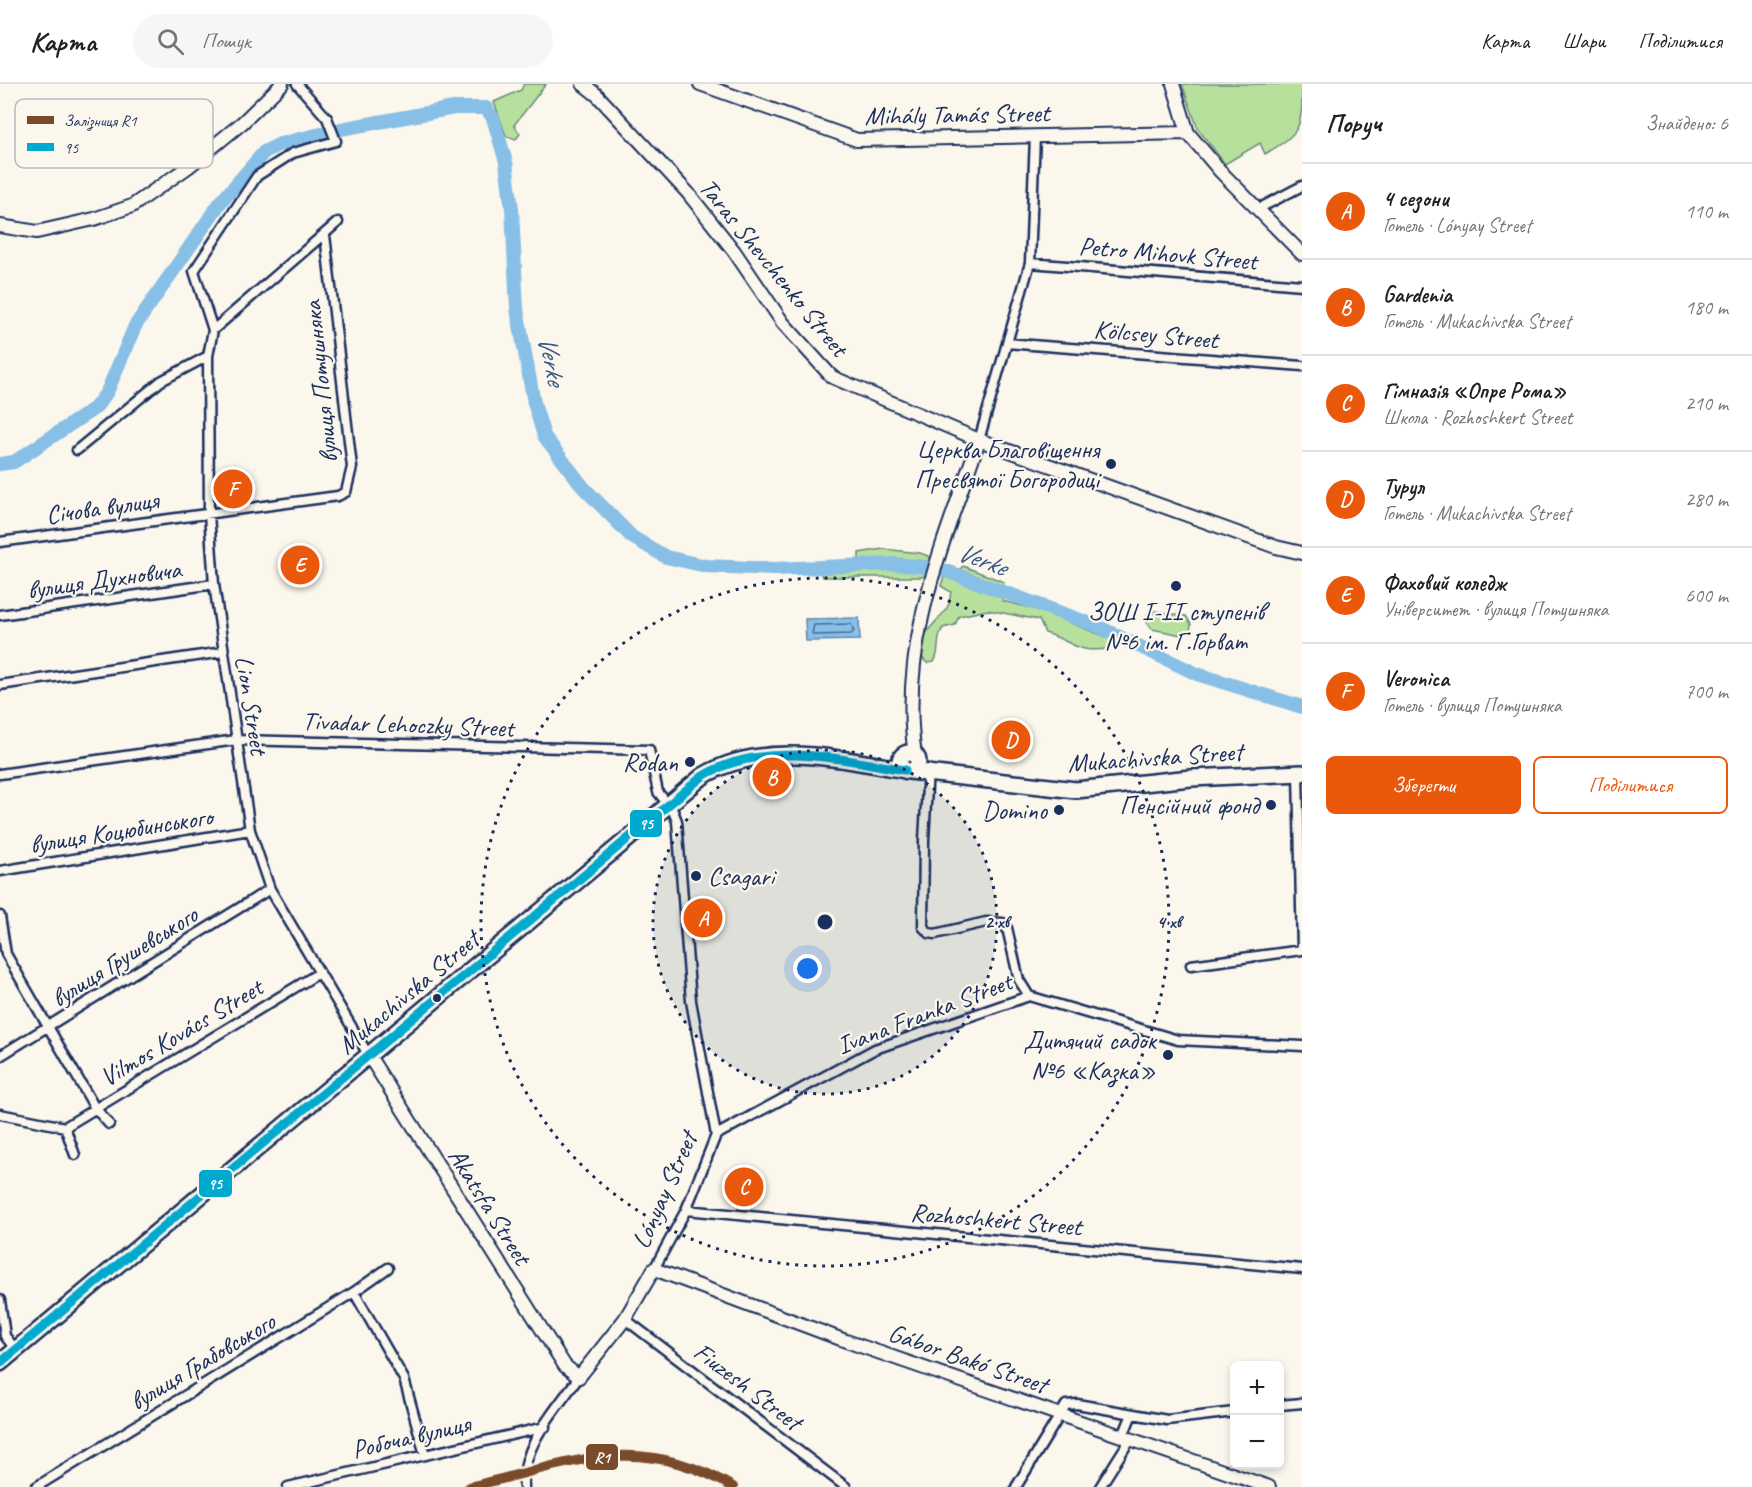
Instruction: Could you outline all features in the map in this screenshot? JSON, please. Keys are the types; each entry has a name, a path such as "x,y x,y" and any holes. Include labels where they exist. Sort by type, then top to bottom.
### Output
{"highway":[{"name":"Mukachivska Street","path":"0,1363 710,772 748,758 788,755 885,766 917,765 1076,790 1191,778 1300,773"}],"street":[{"path":"213,145 233,130 282,84"},
{"name":"Lion Street","path":"297,84 327,118 336,141 293,153 257,176 194,271 213,330 208,356 210,514 214,584 250,830 270,889 369,1056"},
{"path":"585,86 601,84"},
{"name":"Mihály Tamás Street","path":"700,84 857,140 1188,133"},
{"path":"1173,84 1188,133 1221,172 1302,254"},
{"name":"Taras Shevchenko Street","path":"585,86 688,193 734,252 783,323 832,377 979,440 1276,547 1302,553"},
{"path":"1029,996 1019,980 1007,928 1003,922 986,922 935,934 929,933 923,927 917,765 911,729 913,665 918,625 979,440 1030,263 1035,136"},
{"path":"0,226 37,232 94,219 132,206 182,168"},
{"path":"1258,209 1302,186"},
{"path":"213,330 338,222"},
{"name":"вулиця Потушняка","path":"210,514 338,496 349,487 352,467 325,235"},
{"name":"Petro Mihovk Street","path":"1030,263 1302,285"},
{"name":"Kölcsey Street","path":"1007,343 1302,366"},
{"path":"77,450 161,381 208,356"},
{"name":"Січова вулиця","path":"0,542 210,514"},
{"name":"вулиця Духновича","path":"0,615 214,584"},
{"path":"0,686 223,652"},
{"name":"Tivadar Lehoczky Street","path":"0,774 236,740 649,750 658,792 669,804"},
{"path":"1191,965 1302,950 1300,773"},
{"name":"Lónyay Street","path":"524,1487 522,1475 532,1446 579,1377 625,1319 686,1210 716,1135 691,1001 677,822 669,804"},
{"name":"вулиця Коцюбинського","path":"0,871 250,830"},
{"name":"вулиця Грушевського","path":"0,1056 49,1028 270,889"},
{"path":"0,916 6,954 95,1108 108,1124"},
{"name":"Vilmos Kovács Street","path":"65,1127 319,973"},
{"name":"Ivana Franka Street","path":"716,1135 875,1049 1029,996 1178,1040 1302,1046"},
{"name":"Akatsfa Street","path":"369,1056 565,1366 579,1377"},
{"path":"0,1114 65,1127 75,1155"},
{"name":"Rozhoshkert Street","path":"686,1210 1302,1269"},
{"name":"вулиця Грабовського","path":"36,1487 354,1292 388,1268"},
{"name":"Gábor Bakó Street","path":"654,1269 846,1341 1269,1487"},
{"path":"354,1292 404,1379 425,1455"},
{"path":"0,1300 5,1336 16,1350"},
{"name":"Fiuzesh Street","path":"625,1319 846,1487"},
{"path":"1284,1405 1302,1403"},
{"path":"1016,1487 1066,1405 1077,1404 1167,1420 1230,1412"},
{"path":"1100,1487 1127,1437 1132,1414"},
{"name":"Робоча вулиця","path":"288,1487 545,1427"}],"green space":[{"path":"524,84 546,84 514,125 520,134 516,139 506,136 494,102 521,90"},
{"path":"1182,84 1302,84 1300,120 1293,134 1265,154 1260,143 1225,164 1198,129"},
{"path":"883,549 920,553 936,559 931,571 922,577 823,577 820,573 859,568 859,553"},
{"path":"963,566 1004,582 1002,601 1035,609 1114,640 1111,648 1090,650 1075,646 1045,633 1039,620 988,610 959,616 955,625 943,628 939,636 936,658 934,662 927,663 921,655 922,640 950,601 951,592 941,586 944,576 954,576"},
{"path":"1154,611 1186,616 1191,624 1190,632 1182,635 1152,629 1146,621 1147,616"}],"water":[{"path":"859,618 860,640 806,641 805,619"}],"waterway":[{"name":"Verke","path":"0,464 14,462 95,408 107,392 135,326 220,203 264,152 280,144 341,129 454,108 486,108 493,118 506,162 512,209 517,309 534,403 544,436 584,488 632,537 666,557 706,566 774,569 893,564 938,568 1097,626 1197,674 1302,707"}],"rail line":[{"name":"R1","path":"469,1487 571,1462 602,1457 633,1456 665,1460 698,1470 733,1487"}],"transit line":[{"name":"95","path":"0,1363 703,776 726,765 751,758 776,755 802,755 854,761 905,770"}],"place":[{"name":"Церква Благовіщення Пресвятої Богородиці","path":"1111,464"},
{"name":"Veronica","path":"233,489"},
{"name":"Фаховий коледж","path":"300,565"},
{"name":"ЗОШ І-ІІ ступенів №6 ім. Г.Горват","path":"1176,586"},
{"name":"Турул","path":"1011,740"},
{"name":"Rodan","path":"690,762"},
{"name":"Gardenia","path":"772,777"},
{"name":"Пенсійний фонд","path":"1271,805"},
{"name":"Domino","path":"1059,810"},
{"name":"Csagari","path":"696,876"},
{"name":"4 сезони","path":"703,918"},
{"name":"Дитячий садок №6 «Казка»","path":"1168,1055"},
{"name":"Гімназія «Опре Рома»","path":"744,1187"}]}
